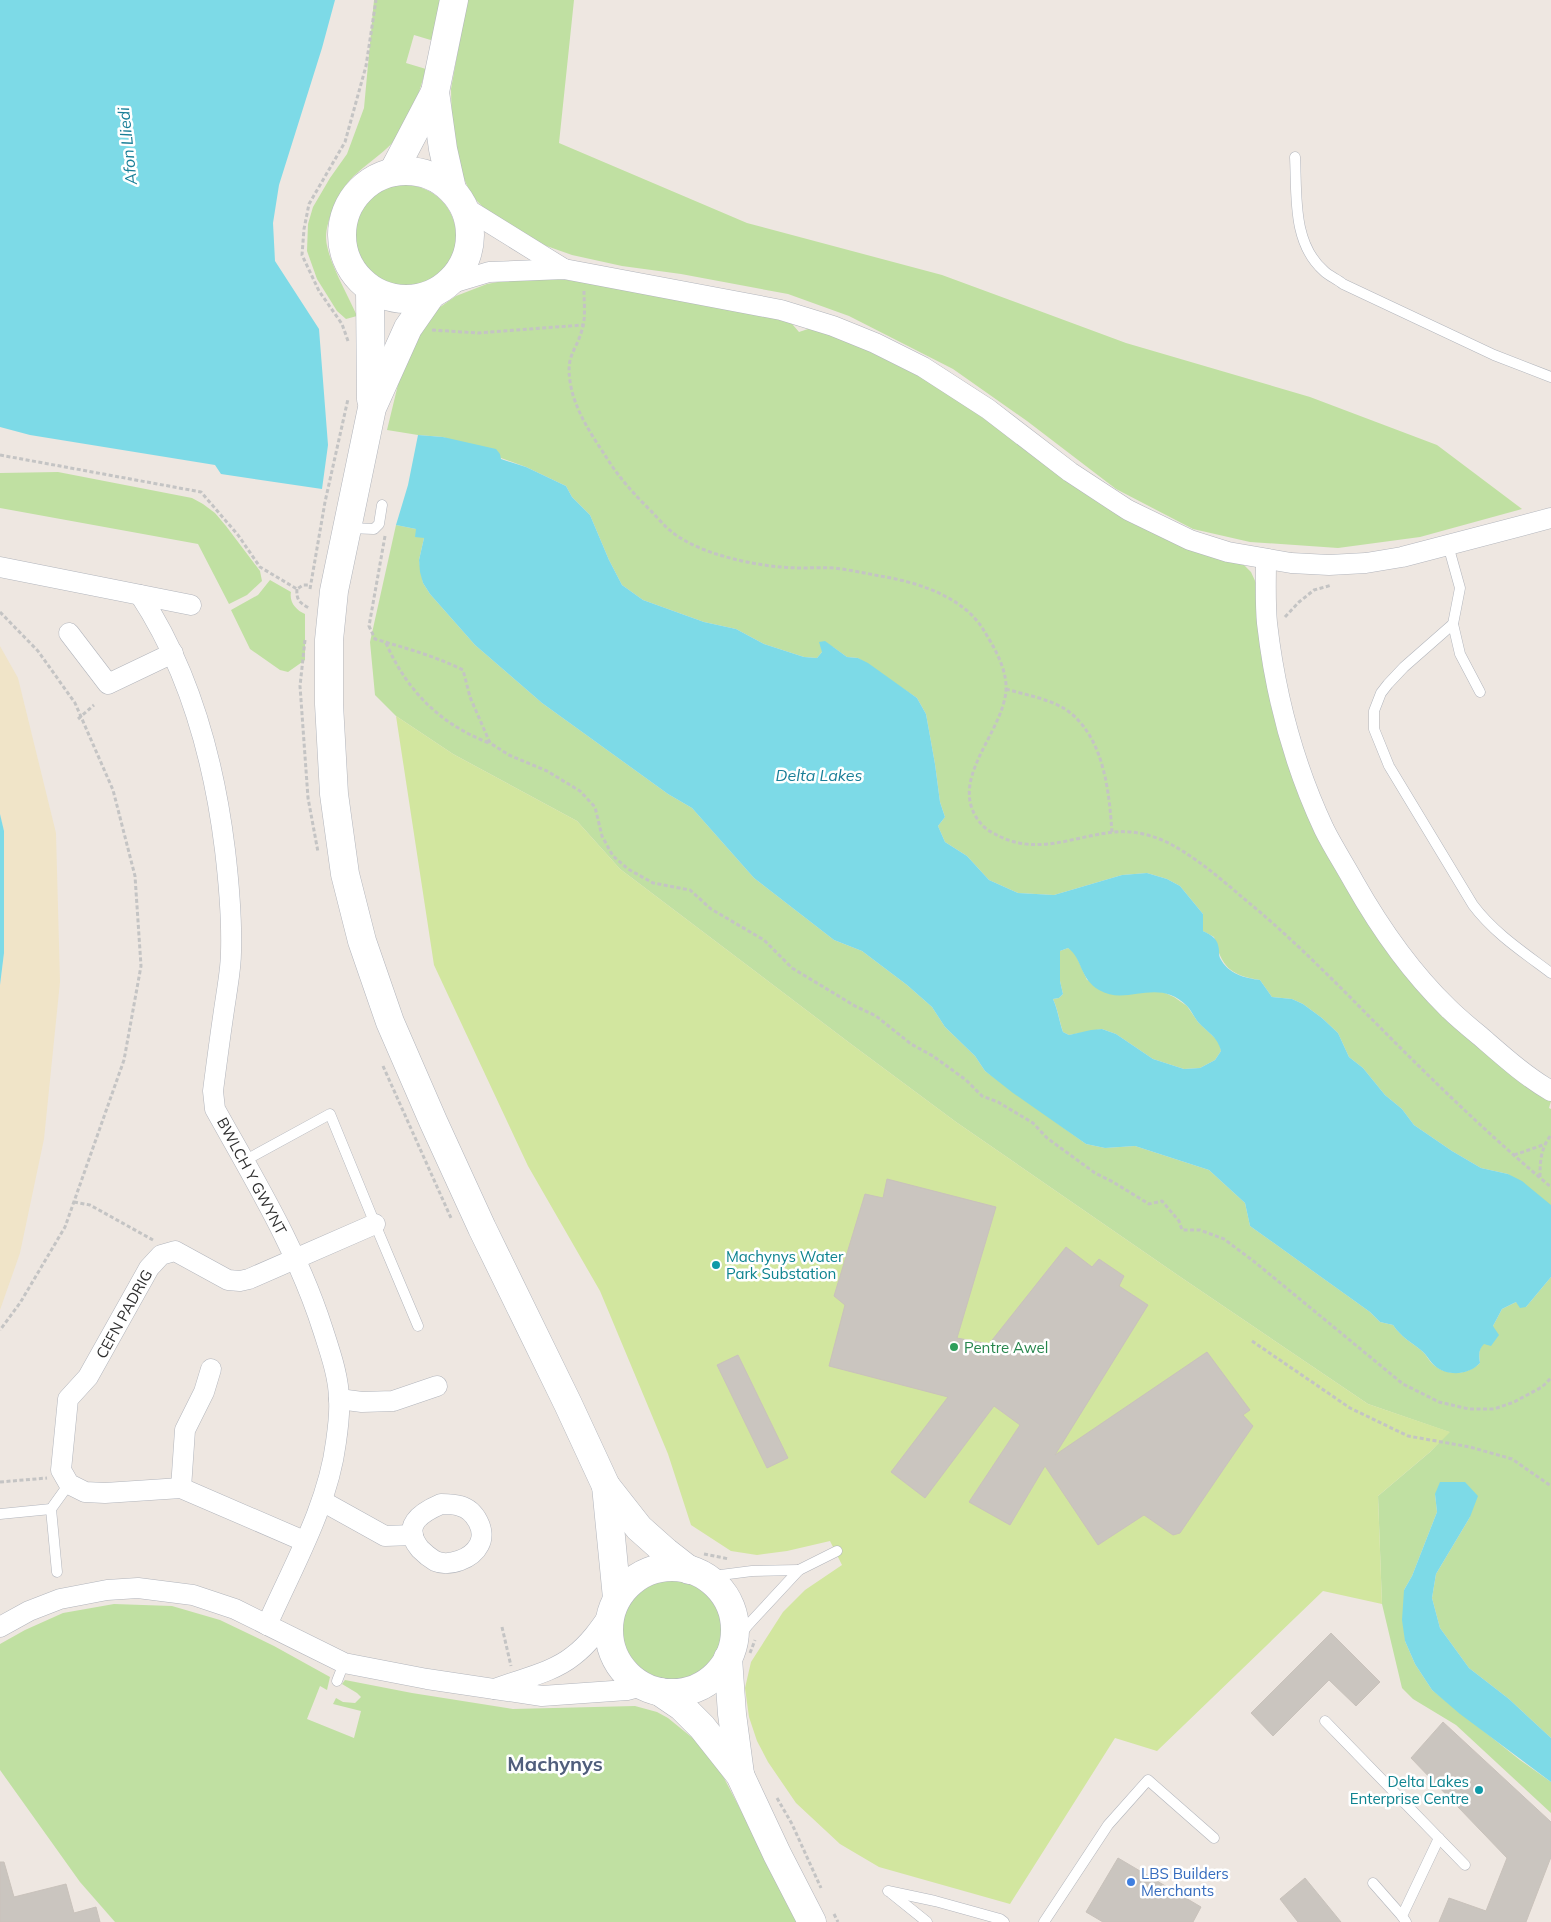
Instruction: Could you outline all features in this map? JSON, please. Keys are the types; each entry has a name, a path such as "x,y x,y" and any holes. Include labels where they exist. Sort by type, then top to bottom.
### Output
{"main road":[{"path":"393,172 435,92 454,0"},
{"path":"435,92 443,149 458,198 470,227 470,248 462,268 440,290 408,328 372,408 340,513 329,640 329,704 334,794 345,874 362,941 390,1022 433,1121 606,1486 639,1528 666,1552 699,1567 718,1588 728,1603 733,1616 737,1652 732,1714 740,1775"},
{"path":"440,290 410,300 389,298 370,288 355,274 345,255 342,234 346,213 356,194 373,180 393,172 414,171 434,177 458,198"},
{"path":"370,288 372,408"},
{"path":"606,1486 614,1605 609,1628 610,1643 615,1658 626,1674 682,1707 702,1727 740,1775 777,1854 822,1916"},
{"path":"614,1605 627,1586 639,1576 655,1569 699,1567"},
{"path":"651,1689 679,1692 698,1687 710,1680 737,1652"}],"street":[{"path":"458,198 564,269"},
{"path":"440,290 489,272 564,269 781,310 834,326 876,342 923,367 988,409 1070,472 1128,510 1190,540 1228,552 1291,563 1329,565 1366,563 1402,557 1551,518"},
{"path":"1266,558 1267,621 1280,698 1294,750 1309,794 1325,831 1371,912 1418,975 1448,1008 1468,1026 1502,1055 1551,1091"},
{"path":"0,567 191,605"},
{"name":"BWLCH Y GWYNT","path":"140,594 158,623 173,653 194,705 210,758 222,822 230,888 232,954 213,1091 216,1109 269,1205 295,1258 332,1355 339,1399 336,1441 322,1501 267,1625"},
{"path":"69,633 108,684 173,653"},
{"name":"CEFN PADRIG","path":"67,1480 61,1470 68,1399 88,1378 149,1268 161,1255 174,1251 228,1280 240,1281 249,1279 375,1224"},
{"path":"180,1488 185,1430 204,1392 210,1369"},
{"path":"339,1399 362,1402 393,1401 437,1386"},
{"path":"67,1480 86,1492 105,1493 180,1488 304,1541"},
{"path":"322,1501 385,1536 413,1535"},
{"path":"0,1627 29,1611 60,1599 107,1590 138,1588 193,1595 235,1609 267,1625 340,1672 427,1680 542,1696 651,1689"},
{"path":"493,1689 552,1668 572,1657 594,1636 614,1605"}],"lane":[{"path":"1295,157 1299,227 1309,254 1324,270 1352,288 1494,355 1551,377"},
{"path":"340,513 366,530 374,529 379,524 382,505"},
{"path":"1448,544 1460,588 1453,624 1460,654 1480,692"},
{"path":"1453,624 1404,667 1381,693 1374,711 1374,729 1390,766 1473,905 1486,923 1503,938 1551,973"},
{"path":"244,1161 330,1114 418,1326"},
{"path":"57,1572 51,1509 67,1480"},
{"path":"0,1514 51,1509"},
{"path":"737,1652 748,1625 799,1570 837,1551"},
{"path":"699,1567 799,1570"},
{"path":"1326,1721 1465,1865"},
{"path":"1044,1922 1108,1825 1148,1780 1214,1838"},
{"path":"1373,1883 1404,1919 1439,1838"},
{"path":"927,1922 888,1891 935,1901 1000,1919 1004,1922"}],"path":[{"path":"350,347 342,324 318,291 302,255 302,246 309,204 345,142 366,66 376,0"},
{"path":"588,274 584,289 582,330 569,362 570,382 578,410 596,442 631,492 673,534 709,552 746,562 778,567 833,568 894,578 946,596 968,611 981,625 996,651 1003,671 1006,689 1002,708 973,772 968,795 973,811 984,827 1000,837 1022,845 1044,845 1119,831 1149,834 1175,846 1214,873 1314,960 1443,1089 1551,1187"},
{"path":"478,332 583,325"},
{"path":"297,589 310,585 340,513 345,414 349,392"},
{"path":"0,455 202,492 238,535 260,567 297,589"},
{"path":"374,529 385,536 368,626 375,640 428,655 463,670 470,697 490,743"},
{"path":"297,589 296,596 299,602 309,608"},
{"path":"0,612 38,651 75,703 80,718 114,790 135,876 140,966 124,1060 65,1227 20,1303 0,1330"},
{"path":"385,642 410,686 440,717 478,739 490,743 508,756 547,771 580,791 595,806 602,836 613,856 628,869 639,877 653,883 690,890 711,909 764,940 792,968 855,1006 876,1016 911,1044 933,1056 966,1080 982,1096 998,1102 1033,1123 1047,1138 1095,1173 1149,1204 1162,1201 1179,1221 1182,1230 1200,1230 1224,1239 1403,1384 1439,1402 1469,1409 1494,1409 1514,1402 1542,1386 1551,1378"},
{"path":"1006,689 1068,711 1084,727 1096,747 1107,789 1112,832"},
{"path":"80,718 94,705"},
{"path":"1514,1155 1533,1150 1544,1144 1551,1135"},
{"path":"1540,1178 1540,1160 1544,1144"},
{"path":"74,1202 90,1205 156,1241"},
{"path":"1252,1341 1350,1408 1408,1436 1470,1447 1512,1459 1551,1486"},
{"path":"0,1482 67,1480"},
{"path":"699,1567 721,1559 750,1561 752,1570"},
{"path":"502,1627 514,1682"},
{"path":"737,1652 759,1635"},
{"path":"774,1792 792,1824 824,1893"},
{"path":"822,1916 838,1922"}],"green space":[{"path":"374,0 442,0 434,41 414,35 406,63 426,69 408,120 389,146 350,179 335,203 329,222 326,238 327,247 338,277 357,316 346,319 337,311 317,279 307,251 308,224 313,207 347,154 364,108"},
{"path":"467,0 574,0 559,143 747,223 942,275 1126,343 1310,397 1437,445 1522,509 1420,537 1338,548 1250,542 1193,529 1116,489 1027,421 953,369 849,316 788,294 681,274 622,266 572,255 524,238 494,218 471,195 460,169 452,130 451,89"},
{"path":"405,185 424,189 441,200 452,217 456,236 452,255 441,272 424,283 405,287 386,283 369,272 358,255 354,236 358,217 369,200 386,189"},
{"path":"520,278 554,278 689,298 787,318 799,332 814,327 917,371 1101,502 1242,563 1251,572 1256,583 1319,833 1472,1040 1551,1101 1549,1108 1551,1109 1551,1206 1508,1174 1481,1168 1414,1125 1402,1109 1385,1095 1363,1068 1349,1057 1338,1033 1322,1018 1303,1004 1292,999 1272,997 1260,980 1241,975 1228,968 1220,956 1214,937 1203,931 1203,914 1180,886 1167,879 1147,873 1122,875 1054,895 1018,893 989,880 967,856 945,842 938,826 945,817 940,802 926,714 917,698 858,658 847,657 833,647 822,652 817,658 804,657 764,644 736,629 704,622 643,600 622,585 590,515 572,497 566,486 526,467 443,437 387,430 403,364 433,312 456,296 487,284"},
{"path":"58,472 192,498 215,513 226,526 260,571 262,581 247,595 229,604 198,544 0,508 0,473"},
{"path":"396,525 416,529 424,538 419,560 423,583 430,594 475,645 542,703 668,794 692,808 754,878 834,940 862,951 907,985 932,1007 945,1027 975,1056 985,1071 1086,1144 1105,1148 1135,1146 1209,1170 1245,1203 1250,1226 1370,1312 1380,1322 1393,1325 1424,1353 1433,1364 1440,1369 1452,1373 1470,1370 1480,1363 1480,1350 1502,1309 1516,1302 1526,1307 1551,1277 1551,1738 1509,1699 1469,1668 1440,1628 1432,1598 1436,1574 1470,1517 1435,1494 1437,1512 1412,1576 1404,1590 1405,1641 1415,1664 1432,1690 1520,1760 1551,1782 1551,1813 1456,1725 1413,1699 1402,1688 1382,1604 1378,1496 1430,1452 1449,1432 1368,1404 1179,1276 956,1122 851,1044 620,869 577,821 453,754 396,716 375,695 370,642"},
{"path":"270,580 291,592 291,599 294,605 305,614 305,660 288,672 280,670 250,649 231,610 258,595"},
{"name":"Pentre Awel","path":"396,716 453,754 577,821 620,869 851,1044 956,1122 1179,1276 1368,1404 1450,1432 1430,1452 1378,1496 1382,1604 1323,1591 1157,1751 1115,1738 1010,1904 879,1867 840,1844 796,1803 768,1762 757,1741 749,1717 745,1688 751,1662 783,1612 805,1590 842,1565 830,1541 787,1551 757,1555 731,1551 691,1525 668,1454 600,1291 528,1166 434,965"},
{"path":"1068,948 1075,953 1087,980 1146,992 1163,992 1187,1006 1198,1022 1219,1042 1221,1051 1215,1060 1200,1068 1184,1069 1153,1059 1116,1034 1102,1029 1069,1035 1063,1032 1053,999 1059,998 1063,994 1060,981 1060,951"},
{"path":"671,1576 692,1580 709,1592 721,1609 725,1630 721,1651 709,1668 692,1680 671,1684 650,1680 633,1668 621,1651 617,1630 621,1609 633,1592 650,1580"},
{"path":"114,1604 172,1606 220,1620 274,1646 330,1677 327,1690 320,1686 307,1719 354,1738 361,1711 333,1704 336,1698 343,1702 355,1703 361,1697 342,1684 345,1680 513,1709 635,1706 657,1712 668,1718 711,1753 799,1922 115,1922 80,1882 0,1770 0,1644 25,1630 63,1613"}],"sand":[{"path":"0,646 18,678 56,833 60,982 44,1139 20,1253 0,1310 0,985 4,953 4,831 0,814"}],"water":[{"name":"Afon Lliedi","path":"0,0 335,0 279,185 273,223 275,261 319,329 328,445 322,489 221,474 215,465 30,435 0,427"},
{"name":"Delta Lakes","path":"418,435 443,437 496,449 501,459 526,467 566,486 572,497 590,515 622,585 643,600 704,622 736,629 764,644 804,657 817,658 822,652 819,642 825,641 847,657 858,658 868,663 917,698 926,714 940,802 945,817 938,826 945,842 967,856 989,880 1018,893 1054,895 1122,875 1147,873 1167,879 1180,886 1203,914 1203,931 1216,940 1220,957 1228,968 1243,976 1260,980 1272,997 1292,999 1303,1004 1322,1018 1338,1033 1349,1057 1363,1068 1385,1095 1402,1109 1414,1125 1481,1168 1508,1174 1522,1181 1551,1205 1551,1277 1526,1307 1520,1308 1516,1302 1502,1309 1493,1326 1499,1335 1491,1346 1484,1344 1482,1346 1479,1353 1480,1363 1464,1372 1446,1372 1435,1366 1424,1353 1393,1325 1380,1322 1370,1312 1250,1226 1245,1203 1209,1170 1135,1146 1105,1148 1086,1144 985,1071 975,1056 945,1027 932,1007 907,985 862,951 834,940 754,878 692,808 668,794 542,703 475,645 430,594 423,583 419,560 424,538 415,537 416,529 396,525 408,485","holes":["1068,948 1073,952 1088,980 1099,990 1120,995 1153,992 1165,993 1176,997 1187,1006 1198,1022 1212,1035 1220,1046 1221,1051 1215,1060 1200,1068 1184,1069 1153,1059 1116,1034 1102,1029 1069,1035 1063,1032 1053,999 1059,998 1063,994 1060,981 1060,951"]},
{"path":"0,814 4,831 4,953 0,985"},
{"path":"1440,1482 1465,1482 1478,1496 1470,1517 1436,1574 1432,1598 1440,1628 1469,1668 1509,1699 1551,1738 1551,1782 1460,1714 1432,1690 1415,1664 1405,1641 1402,1620 1404,1590 1412,1576 1437,1512 1435,1494"}],"building":[{"path":"887,1179 996,1207 957,1338 989,1344 1066,1247 1092,1267 1099,1259 1124,1276 1119,1286 1148,1305 1055,1455 1207,1352 1250,1410 1243,1415 1253,1426 1180,1533 1173,1535 1144,1515 1098,1545 1045,1466 1010,1525 969,1502 1020,1425 994,1406 925,1498 891,1472 948,1397 829,1366 845,1305 834,1296 865,1194 883,1198"},
{"path":"738,1355 788,1458 767,1468 717,1365"},
{"path":"1331,1633 1380,1682 1356,1706 1329,1680 1273,1736 1251,1713"},
{"name":"Delta Lakes Enterprise Centre","path":"1443,1722 1551,1822 1551,1857 1526,1922 1439,1922 1449,1898 1486,1911 1507,1858 1411,1758"},
{"name":"LBS Builders Merchants","path":"1118,1858 1201,1907 1193,1922 1103,1922 1086,1912"},
{"path":"0,1862 4,1862 14,1897 66,1884 74,1913 96,1907 100,1922 0,1922"},
{"path":"1305,1878 1341,1922 1298,1922 1280,1899"}],"place":[{"name":"Machynys Water Park Substation","path":"716,1265"},
{"name":"Pentre Awel","path":"954,1347"},
{"name":"Delta Lakes Enterprise Centre","path":"1479,1790"},
{"name":"LBS Builders Merchants","path":"1131,1882"}],"district":[{"name":"Machynys","path":"555,1763"}]}
